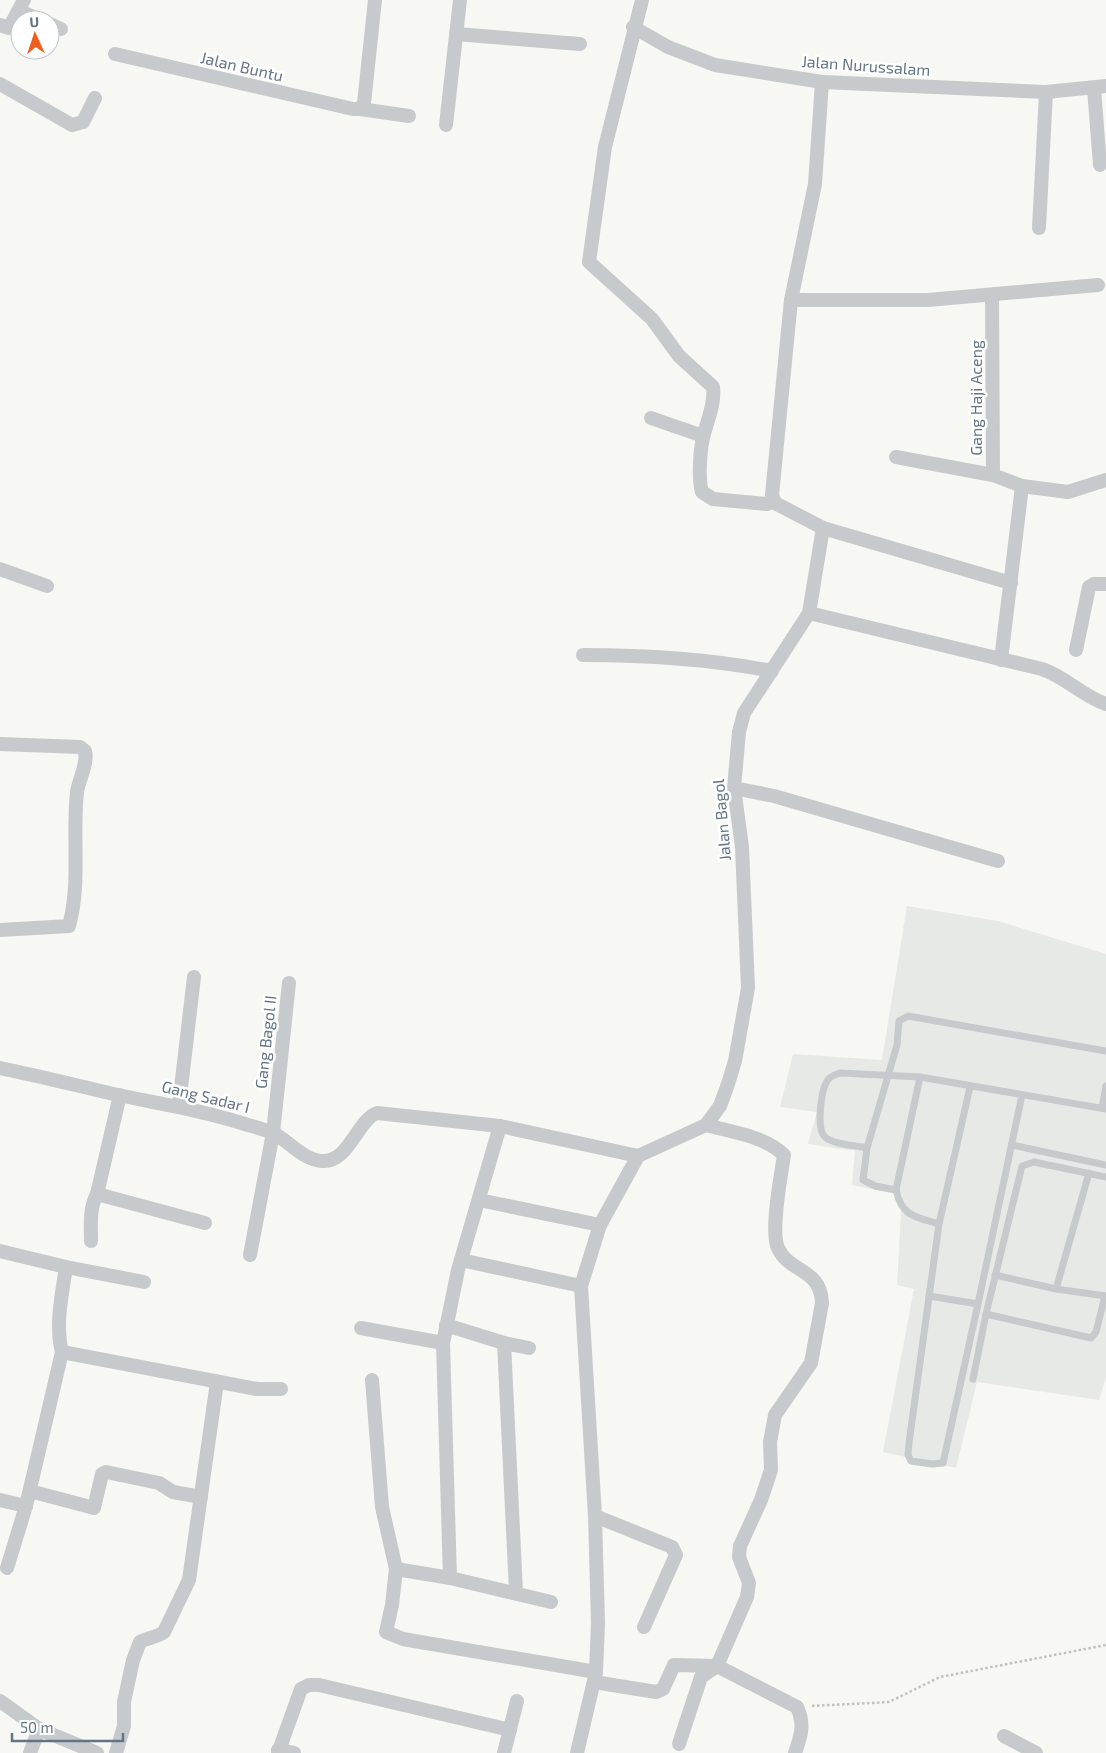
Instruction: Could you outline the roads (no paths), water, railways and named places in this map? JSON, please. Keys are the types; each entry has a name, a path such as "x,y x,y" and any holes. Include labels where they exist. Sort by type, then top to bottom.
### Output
{"street":[{"path":"360,109 364,103 375,0"},
{"path":"446,126 460,0"},
{"path":"642,0 633,28 605,147 589,262 652,318 679,356 711,384 713,392 703,436 700,485 705,496 769,504 774,502"},
{"path":"0,25 9,28 21,5"},
{"name":"Jalan Nurussalam","path":"633,28 668,47 715,65 822,82 1046,92 1100,87"},
{"path":"456,34 580,44"},
{"name":"Jalan Buntu","path":"116,54 353,109 409,116"},
{"path":"822,82 815,184 791,300 772,495 774,502 823,528 1011,583"},
{"path":"0,84 72,125 83,122 95,98"},
{"path":"1100,87 1100,165"},
{"path":"1039,228 1046,92"},
{"path":"791,300 928,300 1098,284"},
{"name":"Gang Haji Aceng","path":"992,295 993,476 1010,480 1022,486 1068,492 1106,480"},
{"path":"651,418 703,436"},
{"path":"896,457 993,476"},
{"path":"1001,660 1022,486"},
{"path":"823,528 809,613 1051,672 1088,697 1106,704"},
{"path":"0,569 47,586"},
{"path":"1076,650 1089,587 1094,584 1106,584"},
{"name":"Jalan Bagol","path":"706,1125 720,1106 728,1084 735,1061 748,988 742,847 734,788 734,768 744,713 809,613"},
{"path":"583,655 739,664 772,671"},
{"path":"0,744 80,747 85,751 86,757 78,792 74,893 69,926 0,930"},
{"path":"734,788 774,796 998,861"},
{"path":"179,1105 194,977"},
{"name":"Gang Bagol II","path":"250,1255 273,1134 289,983"},
{"name":"Gang Sadar I","path":"0,1068 120,1095 179,1105 273,1134 309,1157 321,1161 329,1160 344,1151 370,1118 377,1113 500,1126"},
{"path":"91,1241 90,1217 92,1202 97,1194 120,1095"},
{"path":"577,1753 595,1677 598,1623 595,1516 581,1286 600,1225 638,1156 706,1125 764,1142 784,1155 774,1237 781,1253 819,1284 822,1303 810,1363 775,1415 770,1442 771,1470 761,1500 740,1546 739,1557 749,1583 747,1597 716,1666 701,1677 679,1744"},
{"path":"450,1578 443,1343 462,1260 500,1126 638,1156"},
{"path":"97,1194 205,1223"},
{"path":"479,1200 600,1225"},
{"path":"0,1251 66,1267 144,1282"},
{"path":"462,1260 581,1286"},
{"path":"7,1568 30,1491 62,1352 60,1314 66,1267"},
{"path":"446,1325 504,1343 529,1348"},
{"path":"361,1328 443,1343"},
{"path":"504,1343 516,1592"},
{"path":"62,1352 257,1389 282,1389"},
{"path":"372,1380 382,1508 396,1569 392,1605 386,1627 389,1635 595,1677 656,1692 663,1689 674,1665 716,1666 796,1707 802,1718 802,1728 795,1753"},
{"path":"116,1753 124,1726 124,1702 133,1660 140,1642 158,1637 164,1632 189,1580 217,1382"},
{"path":"30,1491 92,1508 95,1507 102,1474 106,1472 159,1483 173,1492 201,1497"},
{"path":"0,1500 26,1506"},
{"path":"595,1516 672,1547 676,1551 676,1555 644,1627"},
{"path":"396,1569 516,1592 551,1602"},
{"path":"294,1753 278,1751 301,1689 309,1685 319,1685 510,1730"},
{"path":"0,1701 39,1729 97,1753"},
{"path":"504,1753 517,1701"},
{"path":"30,1753 39,1729"},
{"path":"1004,1736 1036,1753"}],"lane":[{"path":"896,1190 875,1186 863,1180 866,1148 897,1045 899,1021 908,1016 1106,1050"},
{"path":"866,1148 829,1140 823,1135 819,1125 826,1083 831,1076 840,1073 920,1077 1104,1109 1106,1086"},
{"path":"920,1077 896,1190 901,1205 908,1214 940,1224"},
{"path":"970,1087 940,1224 908,1455 911,1461 932,1464 943,1463 1022,1095"},
{"path":"1012,1145 1106,1165"},
{"path":"973,1379 986,1314 1022,1166 1034,1162 1106,1177"},
{"path":"1056,1289 1089,1173"},
{"path":"986,1314 1091,1338 1096,1332 1105,1296 1056,1289 995,1275"},
{"path":"929,1296 978,1304"}]}
